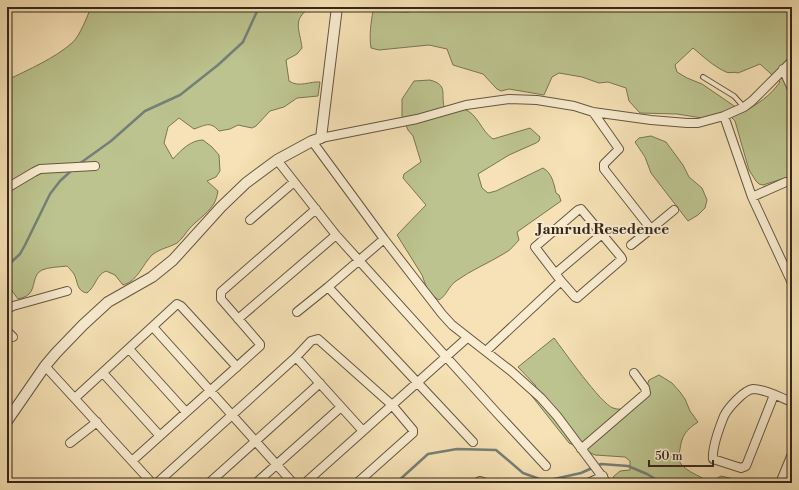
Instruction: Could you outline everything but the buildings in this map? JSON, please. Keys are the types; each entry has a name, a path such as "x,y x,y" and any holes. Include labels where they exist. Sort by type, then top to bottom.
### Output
{"street":[{"path":"337,7 316,140 384,239 437,309 467,338 521,379 541,398 556,416 602,477 588,483"},
{"path":"7,419 24,399 45,366 99,310 115,298 162,270 178,255 233,194 258,173 277,160 316,140 417,119 466,105 493,100 509,99 537,100 574,106 593,112 698,123 724,116 744,107 752,101 792,61"},
{"path":"783,69 792,89"},
{"path":"593,112 619,149 604,164 604,169 651,229"},
{"path":"724,116 752,197 792,283"},
{"path":"277,160 336,235 546,466"},
{"path":"7,188 40,170 95,166"},
{"path":"250,220 294,182"},
{"path":"752,197 786,182 792,183"},
{"path":"132,461 260,346 221,299 222,290 316,209"},
{"path":"580,209 584,211 621,257 621,261 577,298 561,281 556,273 535,247 580,209"},
{"path":"631,245 674,210"},
{"path":"556,273 602,234"},
{"path":"238,319 336,235"},
{"path":"297,312 384,239"},
{"path":"486,352 561,281"},
{"path":"328,287 473,442"},
{"path":"7,309 68,291"},
{"path":"75,398 177,304 179,304 237,367"},
{"path":"153,327 293,483"},
{"path":"305,483 467,338"},
{"path":"157,483 296,358 311,341 318,339 392,405 413,430 413,433 357,483"},
{"path":"129,349 186,412"},
{"path":"296,358 363,431"},
{"path":"45,366 152,483"},
{"path":"102,372 160,436"},
{"path":"581,449 646,393 645,388 634,373"},
{"path":"209,483 320,383"},
{"path":"774,395 746,466 741,468 713,459 714,448 724,416 734,403 751,390 761,390 774,395 792,402"},
{"path":"256,483 341,407"},
{"path":"70,443 97,422"},
{"path":"780,483 792,454"},
{"path":"476,483 480,481 486,483"}],"lane":[{"path":"703,77 734,96 744,107"}],"green space":[{"path":"91,7 311,7 301,16 298,25 302,48 297,54 286,60 289,81 297,84 320,82 318,96 297,98 284,107 270,111 256,126 252,128 238,125 230,129 219,131 213,126 205,125 194,129 179,118 168,127 164,143 173,159 183,149 199,140 203,140 219,155 220,171 216,177 207,181 218,191 215,202 211,208 177,243 152,255 136,276 128,283 123,285 115,275 106,271 100,275 87,293 83,292 79,288 74,274 67,266 51,268 39,272 29,294 18,299 7,284 7,80 50,59 72,43 80,31"},
{"path":"414,7 792,7 792,179 785,178 763,185 756,181 749,170 735,121 726,112 702,118 677,114 640,113 629,101 626,88 608,82 599,83 582,77 559,73 552,77 544,95 509,89 501,91 497,89 483,74 453,65 447,49 429,45 379,50 371,48 370,34 373,11 409,12","holes":["693,48 721,70 728,73 738,73 760,64 780,82 763,99 743,112 702,84 677,72 675,65"]},
{"path":"430,80 436,82 442,87 444,107 460,107 469,111 485,132 493,139 530,128 540,137 539,141 536,143 509,155 478,174 482,188 488,193 496,191 543,168 551,176 556,193 559,195 561,201 517,232 519,240 509,250 456,281 439,300 427,289 422,275 397,235 426,205 403,178 404,174 421,162 413,136 408,130 402,116 402,99 414,81"},
{"path":"651,136 666,142 683,165 689,177 702,188 707,200 705,208 698,215 688,221 651,173 645,157 635,142 639,138"},
{"path":"554,338 592,388 607,404 613,408 629,409 644,394 649,380 659,375 672,383 685,399 690,411 698,422 683,436 679,455 681,464 691,472 710,482 721,476 748,483 616,483 613,477 620,471 630,470 630,461 625,457 595,455 569,443 531,395 536,386 518,367"}],"waterway":[{"path":"79,164 111,141 145,111 180,95 218,65 243,42 259,7"},
{"path":"7,266 20,254 50,194 60,181 72,170"},
{"path":"396,483 428,454 457,449 496,450 523,473 545,481 581,473 601,464 628,466 647,474 662,483"}],"district":[{"name":"Jamrud Resedence","path":"603,229"}]}
